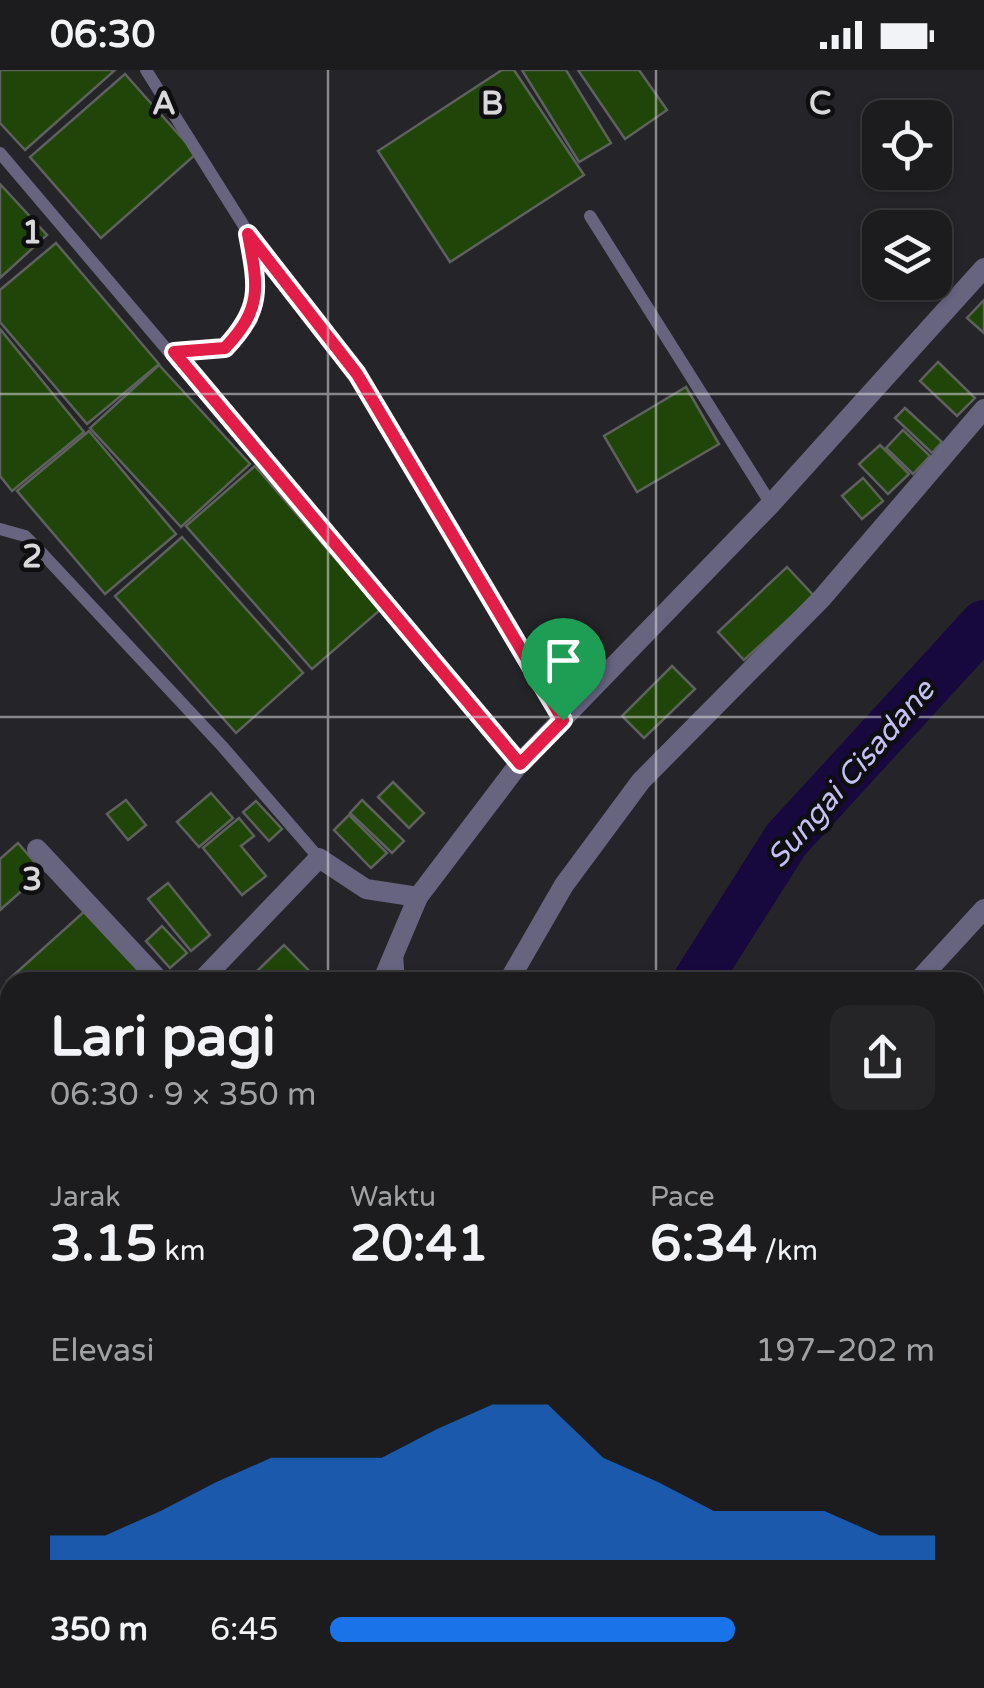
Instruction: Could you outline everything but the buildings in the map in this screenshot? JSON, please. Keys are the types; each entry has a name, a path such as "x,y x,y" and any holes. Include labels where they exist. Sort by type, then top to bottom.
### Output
{"street":[{"path":"387,972 418,897 520,764 771,504 984,268"},
{"path":"514,972 564,884 641,781 822,598 984,410"},
{"path":"37,849 152,972"},
{"path":"210,972 319,858 366,888 418,897"},
{"path":"926,972 984,910"}],"lane":[{"path":"146,70 248,234 357,374 563,720"},
{"path":"0,153 174,352 520,764"},
{"path":"590,216 771,504"},
{"path":"174,352 225,348 252,320 255,271 248,234"},
{"path":"0,529 25,536 39,550 319,858"},
{"path":"397,951 398,972"}],"waterway":[{"name":"Sungai Cisadane","path":"702,972 786,840 984,624"}],"route":[{"path":"248,234 357,374 454,531 563,720 520,764 174,352 225,348 252,320 255,271 248,234"}]}
